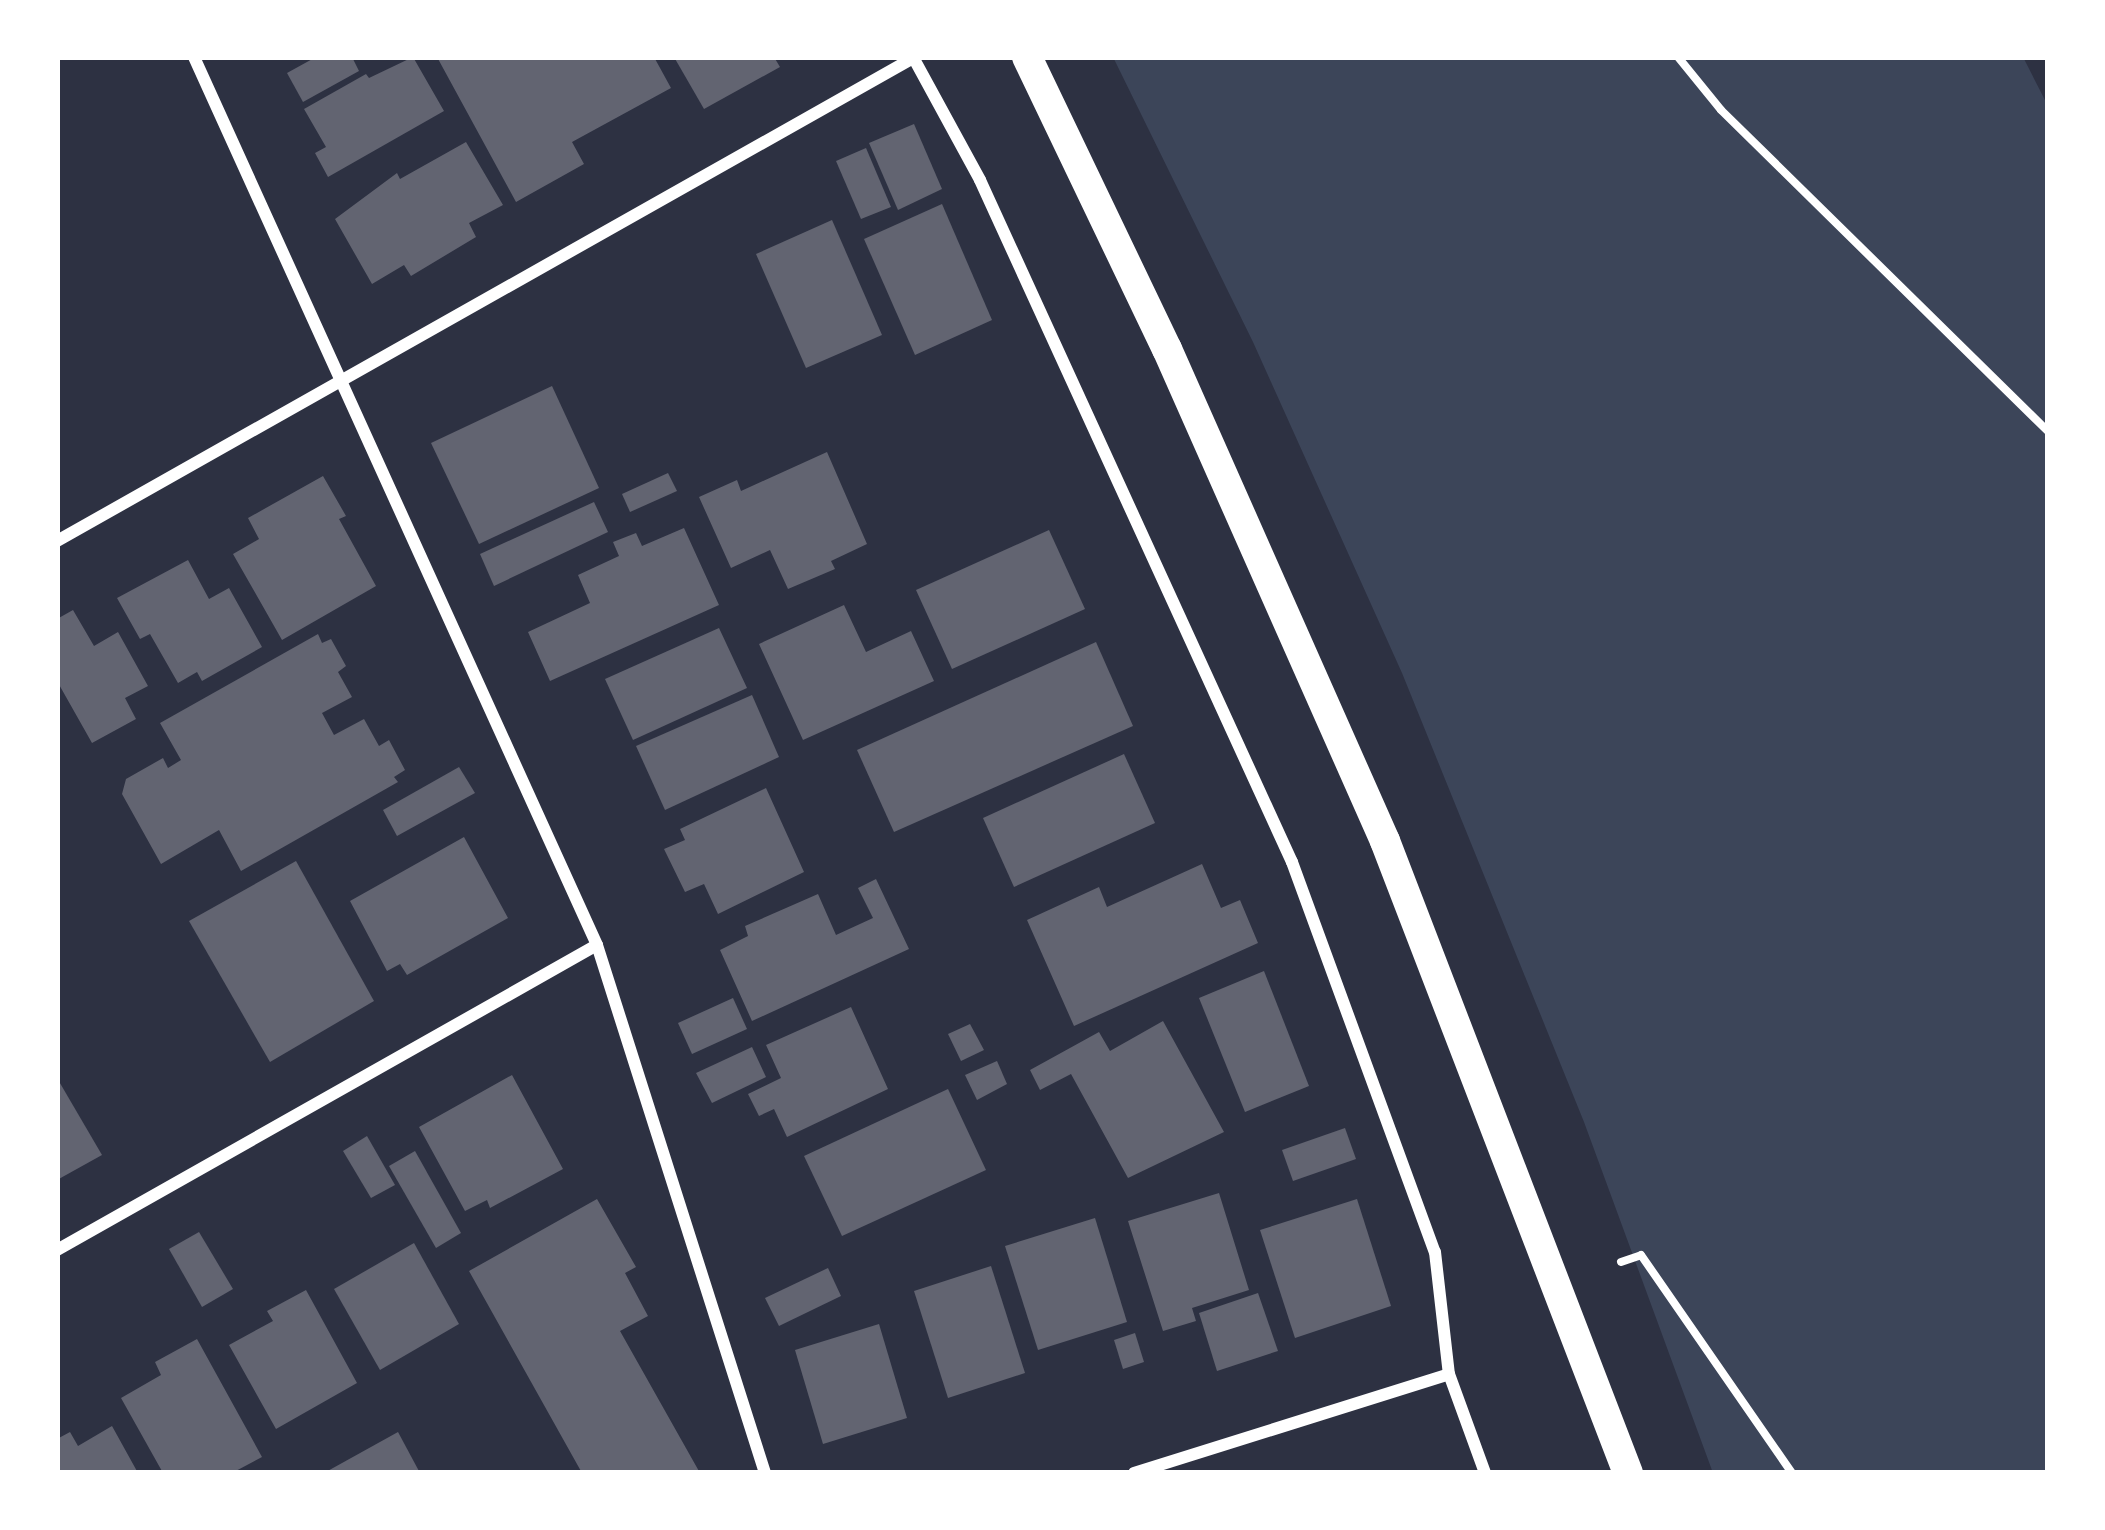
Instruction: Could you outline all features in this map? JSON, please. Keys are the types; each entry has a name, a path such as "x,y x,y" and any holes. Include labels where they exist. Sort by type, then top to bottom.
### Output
{"main road":[{"path":"1027,57 1194,409 1385,841 1628,1473"}],"street":[{"path":"194,57 597,946 765,1473"},
{"path":"57,541 913,58 980,180 1292,862 1435,1252 1449,1374 1485,1473"},
{"path":"57,1250 597,946"},
{"path":"1134,1473 1449,1374"}],"path":[{"path":"1678,57 1721,110 2048,431"},
{"path":"1621,1262 1641,1255 1792,1473"}],"shaded area":[{"path":"1113,57 2023,57 2048,106 2048,1473 1713,1473 1584,1122 1402,673 1253,342"}],"building":[{"path":"316,57 352,57 359,71 303,102 287,73"},
{"path":"413,57 444,111 328,177 315,153 326,147 304,109 366,74 369,78"},
{"path":"437,57 654,57 671,88 572,142 584,164 516,202"},
{"path":"674,57 774,57 780,67 704,109"},
{"path":"914,124 942,189 898,210 869,143"},
{"path":"466,142 503,205 469,223 476,237 411,276 404,265 372,284 335,219 397,173 400,179"},
{"path":"866,148 891,207 861,219 836,161"},
{"path":"942,204 992,320 915,355 864,239"},
{"path":"832,220 882,335 806,368 756,254"},
{"path":"552,386 599,488 479,544 431,443"},
{"path":"827,452 867,544 831,561 835,569 788,589 770,550 731,568 699,497 737,480 741,491"},
{"path":"668,473 677,491 630,512 622,494"},
{"path":"323,476 346,516 339,519 376,586 282,640 233,554 259,539 248,518"},
{"path":"594,502 608,532 494,586 480,554"},
{"path":"684,528 719,605 550,681 528,632 590,603 578,575 619,556 613,542 636,533 642,546"},
{"path":"1049,530 1085,609 952,669 916,590"},
{"path":"188,560 209,599 229,588 262,647 202,681 197,672 178,683 150,634 140,639 117,598"},
{"path":"844,605 866,652 911,631 934,681 803,740 759,644"},
{"path":"73,610 94,646 118,632 148,686 125,698 136,719 92,743 57,681 57,619"},
{"path":"719,628 747,688 633,740 605,679"},
{"path":"318,634 322,643 331,639 346,666 338,672 352,697 322,713 334,735 364,719 379,746 389,740 405,770 394,777 398,782 241,871 219,830 161,864 122,794 126,779 163,758 168,768 181,760 160,723"},
{"path":"1096,642 1133,726 894,832 857,750"},
{"path":"752,695 779,757 665,810 636,746"},
{"path":"1124,754 1155,823 1014,887 983,818"},
{"path":"459,767 475,793 397,836 383,810"},
{"path":"766,788 804,872 718,914 704,884 685,892 664,849 685,840 680,829"},
{"path":"464,837 508,918 407,975 400,964 387,971 350,901"},
{"path":"296,861 374,1001 270,1062 189,921"},
{"path":"1202,864 1221,908 1240,900 1258,943 1074,1026 1027,920 1099,887 1107,907"},
{"path":"876,879 909,949 752,1021 720,950 748,936 745,926 818,894 836,935 873,918 858,888"},
{"path":"1264,971 1309,1086 1245,1112 1199,998"},
{"path":"733,998 747,1029 692,1054 678,1023"},
{"path":"851,1007 888,1089 787,1137 774,1109 759,1116 748,1094 781,1078 766,1045"},
{"path":"1163,1021 1224,1132 1128,1178 1071,1074 1040,1090 1030,1070 1099,1032 1110,1051"},
{"path":"970,1024 984,1050 961,1061 948,1034"},
{"path":"752,1047 766,1077 712,1103 696,1073"},
{"path":"997,1061 1007,1084 977,1100 965,1075"},
{"path":"512,1075 563,1169 490,1208 487,1200 465,1211 419,1127"},
{"path":"57,1078 102,1155 57,1180"},
{"path":"948,1089 986,1170 842,1236 804,1156"},
{"path":"1345,1128 1356,1159 1293,1181 1282,1150"},
{"path":"367,1136 395,1185 371,1198 343,1151"},
{"path":"415,1151 461,1233 436,1248 389,1166"},
{"path":"1219,1193 1249,1290 1192,1308 1196,1321 1163,1331 1128,1221"},
{"path":"597,1199 636,1267 625,1273 648,1316 620,1331 700,1473 582,1473 469,1271"},
{"path":"1357,1199 1391,1306 1295,1338 1260,1230"},
{"path":"1095,1218 1127,1322 1038,1350 1005,1246"},
{"path":"199,1232 233,1289 202,1307 169,1249"},
{"path":"414,1243 459,1324 380,1370 334,1289"},
{"path":"991,1266 1025,1373 948,1398 914,1291"},
{"path":"828,1268 841,1296 779,1326 765,1298"},
{"path":"306,1290 357,1383 276,1429 229,1345 273,1321 267,1311"},
{"path":"1258,1293 1278,1351 1217,1371 1199,1313"},
{"path":"879,1324 907,1418 823,1444 795,1350"},
{"path":"1135,1333 1144,1362 1123,1369 1114,1340"},
{"path":"197,1339 262,1457 232,1473 163,1473 121,1398 161,1375 155,1362"},
{"path":"112,1426 138,1473 57,1473 57,1439 70,1432 78,1446"},
{"path":"398,1432 420,1473 324,1473"}]}
